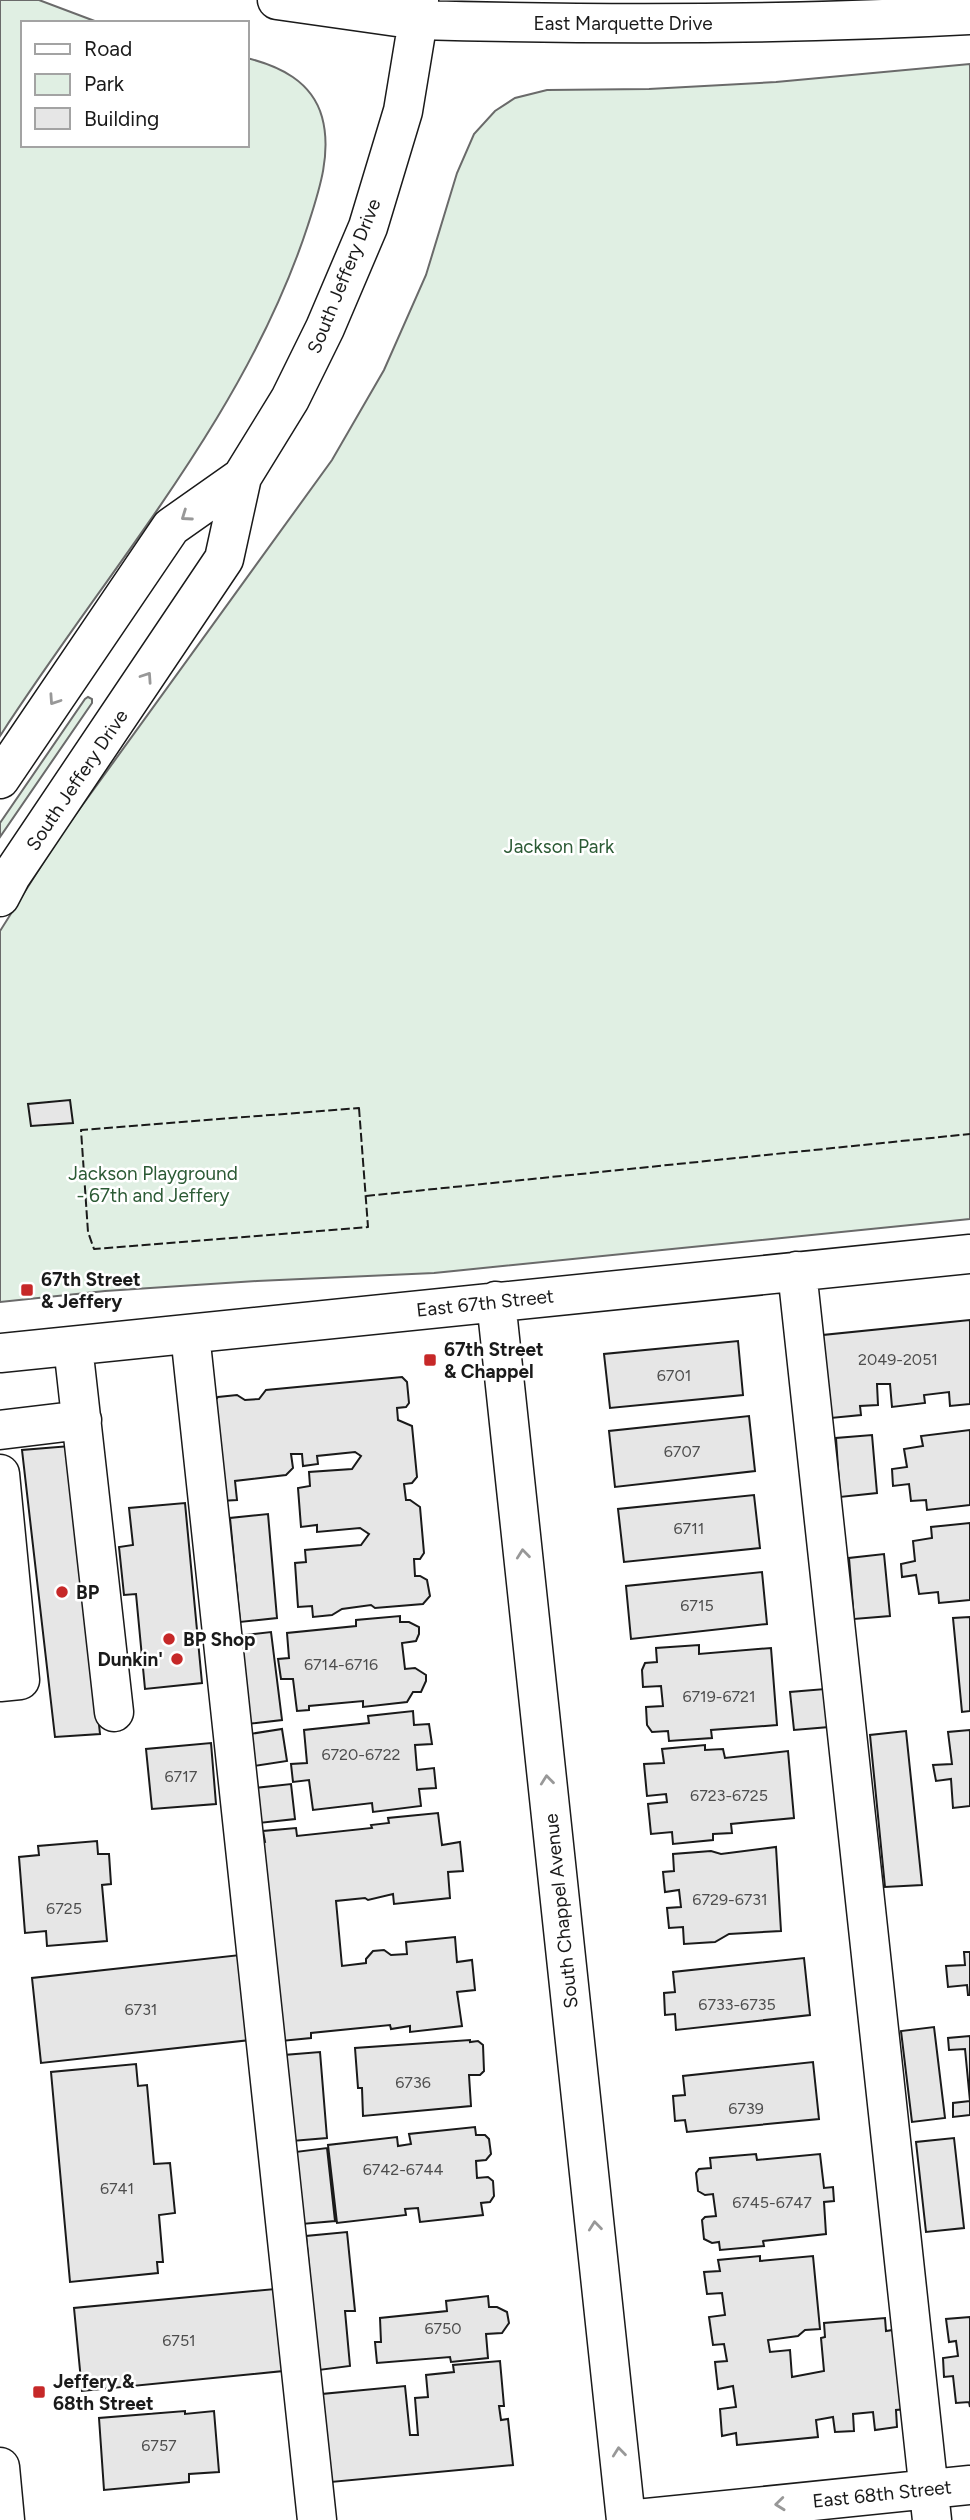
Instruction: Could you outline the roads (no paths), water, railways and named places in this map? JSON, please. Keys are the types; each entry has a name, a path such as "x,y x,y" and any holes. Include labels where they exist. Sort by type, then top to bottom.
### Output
{"street":[{"name":"East Marquette Drive","path":"277,0 608,24 834,22 970,15"},
{"name":"South Jeffery Drive","path":"0,897 224,559 242,477 290,399 325,328 368,227 403,111 418,10"},
{"name":"South Jeffery Drive","path":"0,779 171,527 242,477"},
{"name":"East 67th Street","path":"0,1353 970,1254"},
{"path":"797,1271 930,2505"},
{"name":"South Chappel Avenue","path":"496,1301 627,2520"},
{"path":"190,1334 317,2520"},
{"path":"73,1346 114,1712"},
{"path":"0,1430 82,1420"},
{"path":"0,1474 20,1680 0,1682"},
{"path":"0,2467 5,2520"},
{"name":"East 68th Street","path":"627,2520 930,2505 970,2485"}],"place":[{"name":"67th Street & Jeffery","path":"27,1290"},
{"name":"67th Street & Chappel","path":"430,1360"},
{"name":"BP","path":"62,1592"},
{"name":"BP Shop","path":"169,1639"},
{"name":"Dunkin'","path":"177,1659"},
{"name":"Jeffery & 68th Street","path":"39,2392"}],"park label":[{"name":"Jackson Park","path":"559,846"},
{"name":"Jackson Playground - 67th and Jeffery","path":"153,1184"}]}
